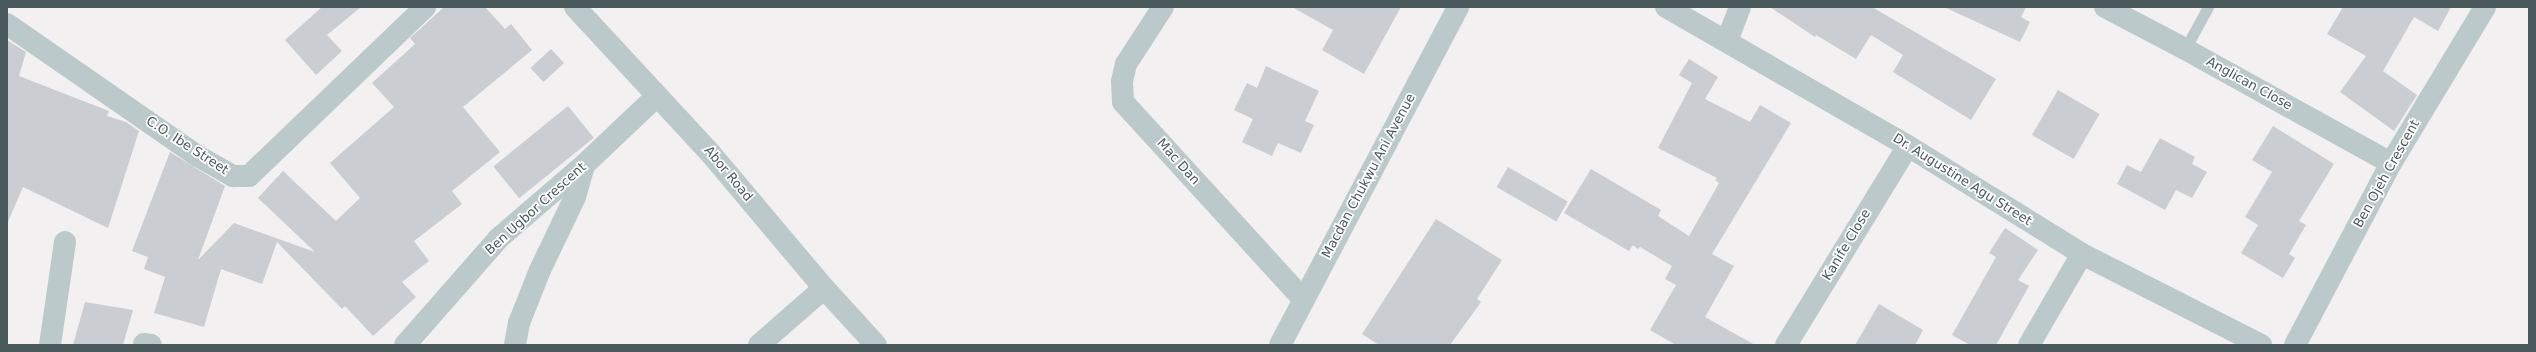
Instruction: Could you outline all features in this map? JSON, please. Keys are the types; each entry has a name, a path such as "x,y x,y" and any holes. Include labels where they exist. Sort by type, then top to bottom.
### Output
{"street":[{"name":"C.O. Ibe Street","path":"10,18 196,155 234,176 249,176 425,7"},
{"name":"Abor Road","path":"575,7 712,154 824,288 876,345"},
{"name":"Mac Dan","path":"1163,7 1126,64 1122,82 1123,102 1304,300"},
{"name":"Macdan Chukwu Ani Avenue","path":"1280,345 1458,7"},
{"name":"Dr. Augustine Agu Street","path":"1666,7 1727,40 1908,146 2082,254 2261,345"},
{"path":"1727,40 1740,7"},
{"name":"Anglican Close","path":"2105,7 2185,49 2391,163"},
{"name":"Ben Ojeh Crescent","path":"2295,345 2391,163 2485,7"},
{"name":"Ben Ugbor Crescent","path":"405,345 499,238 584,165 657,96"},
{"name":"Kanife Close","path":"1786,345 1908,146"},
{"path":"515,345 519,323 543,263 575,198 584,165"},
{"path":"50,345 66,242"},
{"path":"2029,345 2082,254"},
{"path":"758,345 824,288"}],"lane":[{"path":"2185,49 2208,7"}],"building":[{"path":"322,7 361,7 327,35 342,51 316,75 285,40"},
{"path":"444,7 485,7 505,29 511,24 532,50 463,107 500,152 452,191 462,204 414,241 429,261 402,282 416,297 373,336 345,306 342,309 277,242 262,284 221,269 204,327 154,313 165,277 144,269 148,257 132,251 170,152 225,186 198,260 234,223 315,252 258,198 283,171 336,221 360,198 330,163 394,107 372,83 415,44 410,38"},
{"path":"1292,7 1401,7 1364,74 1322,50 1333,30"},
{"path":"1770,7 1872,7 1996,79 1971,120 1893,72 1903,55 1871,35 1856,59 1816,35 1815,37"},
{"path":"1944,7 2026,7 2021,17 2030,22 2020,42"},
{"path":"2343,7 2451,7 2438,31 2414,17 2383,71 2417,95 2394,131 2340,92 2366,56 2327,34"},
{"path":"7,40 26,52 19,76 109,111 107,116 126,122 139,131 108,228 23,187 7,224"},
{"path":"551,49 564,63 543,82 531,68"},
{"path":"1689,59 1718,77 1705,99 1750,122 1760,105 1791,123 1712,254 1734,266 1705,317 1755,345 1676,345 1650,330 1676,285 1665,279 1672,266 1640,247 1638,249 1633,245 1629,251 1564,213 1591,169 1661,210 1658,216 1689,236 1719,183 1715,180 1717,178 1658,148 1692,83 1679,75"},
{"path":"1266,66 1319,91 1305,121 1314,125 1301,153 1278,143 1272,156 1242,142 1253,119 1234,110 1247,83 1257,88"},
{"path":"2058,90 2100,114 2074,159 2032,135"},
{"path":"568,106 594,138 519,198 493,166"},
{"path":"2273,126 2334,164 2299,221 2306,225 2289,254 2295,258 2283,278 2241,253 2258,225 2245,217 2272,172 2252,160"},
{"path":"2160,138 2195,157 2192,164 2207,172 2192,198 2176,190 2165,210 2117,184 2127,165 2141,172"},
{"path":"1508,167 1568,202 1556,221 1496,187"},
{"path":"1436,219 1502,260 1477,299 1481,302 1450,345 1379,345 1362,334"},
{"path":"2005,228 2038,250 2018,280 2029,286 1996,345 1970,345 1952,335 1996,257 1989,253"},
{"path":"85,302 133,310 123,345 73,345"},
{"path":"1879,304 1923,330 1915,345 1855,345"}]}
